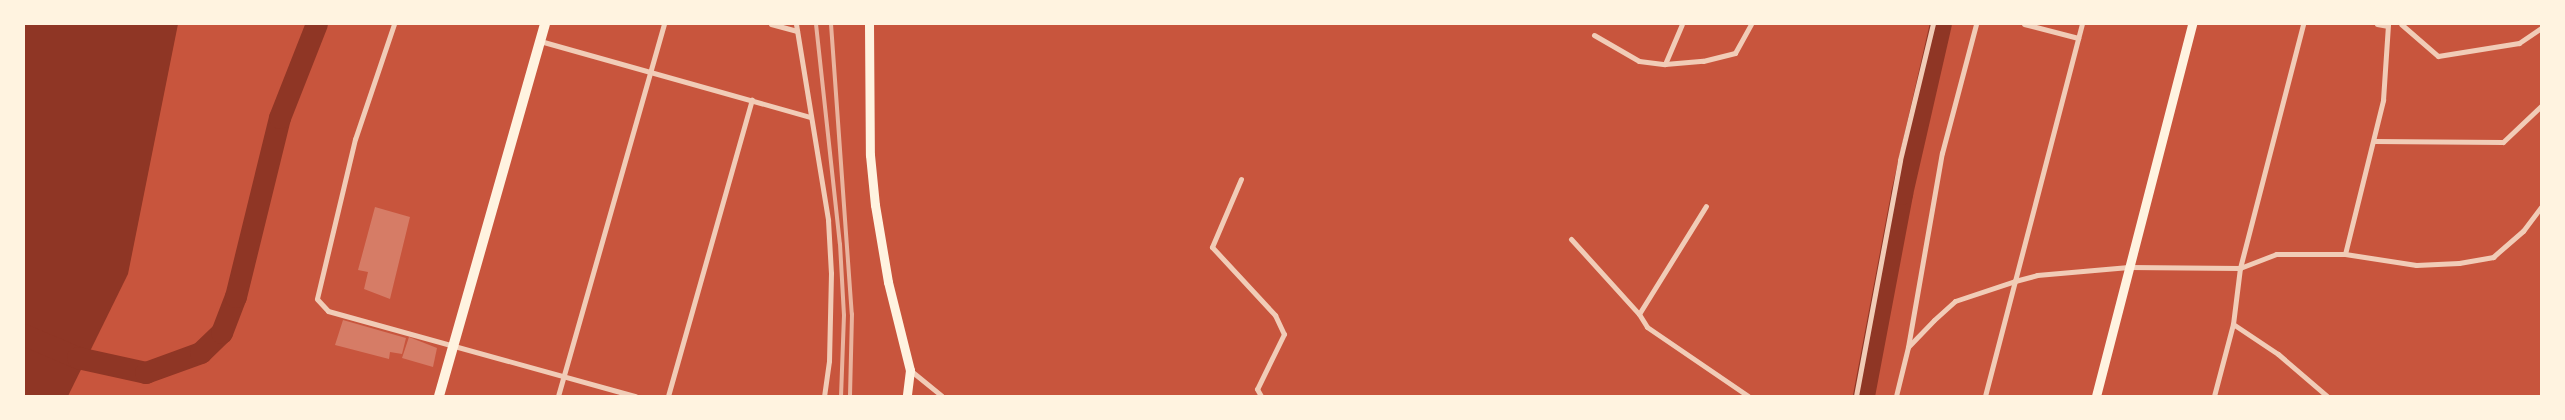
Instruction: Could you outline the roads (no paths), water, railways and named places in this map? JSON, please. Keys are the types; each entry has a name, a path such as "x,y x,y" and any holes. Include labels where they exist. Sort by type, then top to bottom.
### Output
{"highway":[{"path":"439,396 456,344 544,24"}],"main road":[{"path":"869,24 870,155 875,205 888,282 910,370 907,396"},
{"path":"2096,396 2192,24"}],"street":[{"path":"394,24 355,139 317,299 328,311 456,344 635,396"},
{"path":"558,396 664,24"},
{"path":"771,24 797,31"},
{"path":"796,24 828,220 831,274 829,361 824,396"},
{"path":"1665,64 1682,24"},
{"path":"1594,35 1639,61 1665,64 1703,61 1735,53 1751,24"},
{"path":"1856,396 1900,160 1934,24"},
{"path":"1896,396 1908,347 1942,153 1976,24"},
{"path":"2024,24 2078,38"},
{"path":"1986,396 2082,24"},
{"path":"2214,396 2233,324 2240,268 2303,24"},
{"path":"2345,254 2383,100 2387,25 2377,24"},
{"path":"2402,24 2438,56 2519,43 2541,28"},
{"path":"540,41 811,117"},
{"path":"668,396 752,100"},
{"path":"2374,141 2503,142 2541,106"},
{"path":"1241,179 1212,247 1275,315 1284,334 1256,389 1261,396"},
{"path":"1639,314 1706,206"},
{"path":"1908,347 1955,301 2036,275 2129,267 2240,268 2276,254 2345,254 2416,265 2459,264 2493,257 2523,231 2541,207"},
{"path":"1571,239 1639,314 1647,328 1748,396"},
{"path":"2233,324 2278,354 2327,396"},
{"path":"910,370 942,396"}],"waterway":[{"path":"24,335 78,358 146,373 201,353 222,333 236,297 280,118 317,24"},
{"path":"1864,396 1902,194 1941,24"}],"railway":[{"path":"816,24 840,244 844,315 841,396"},
{"path":"831,24 852,314 850,396"}]}
